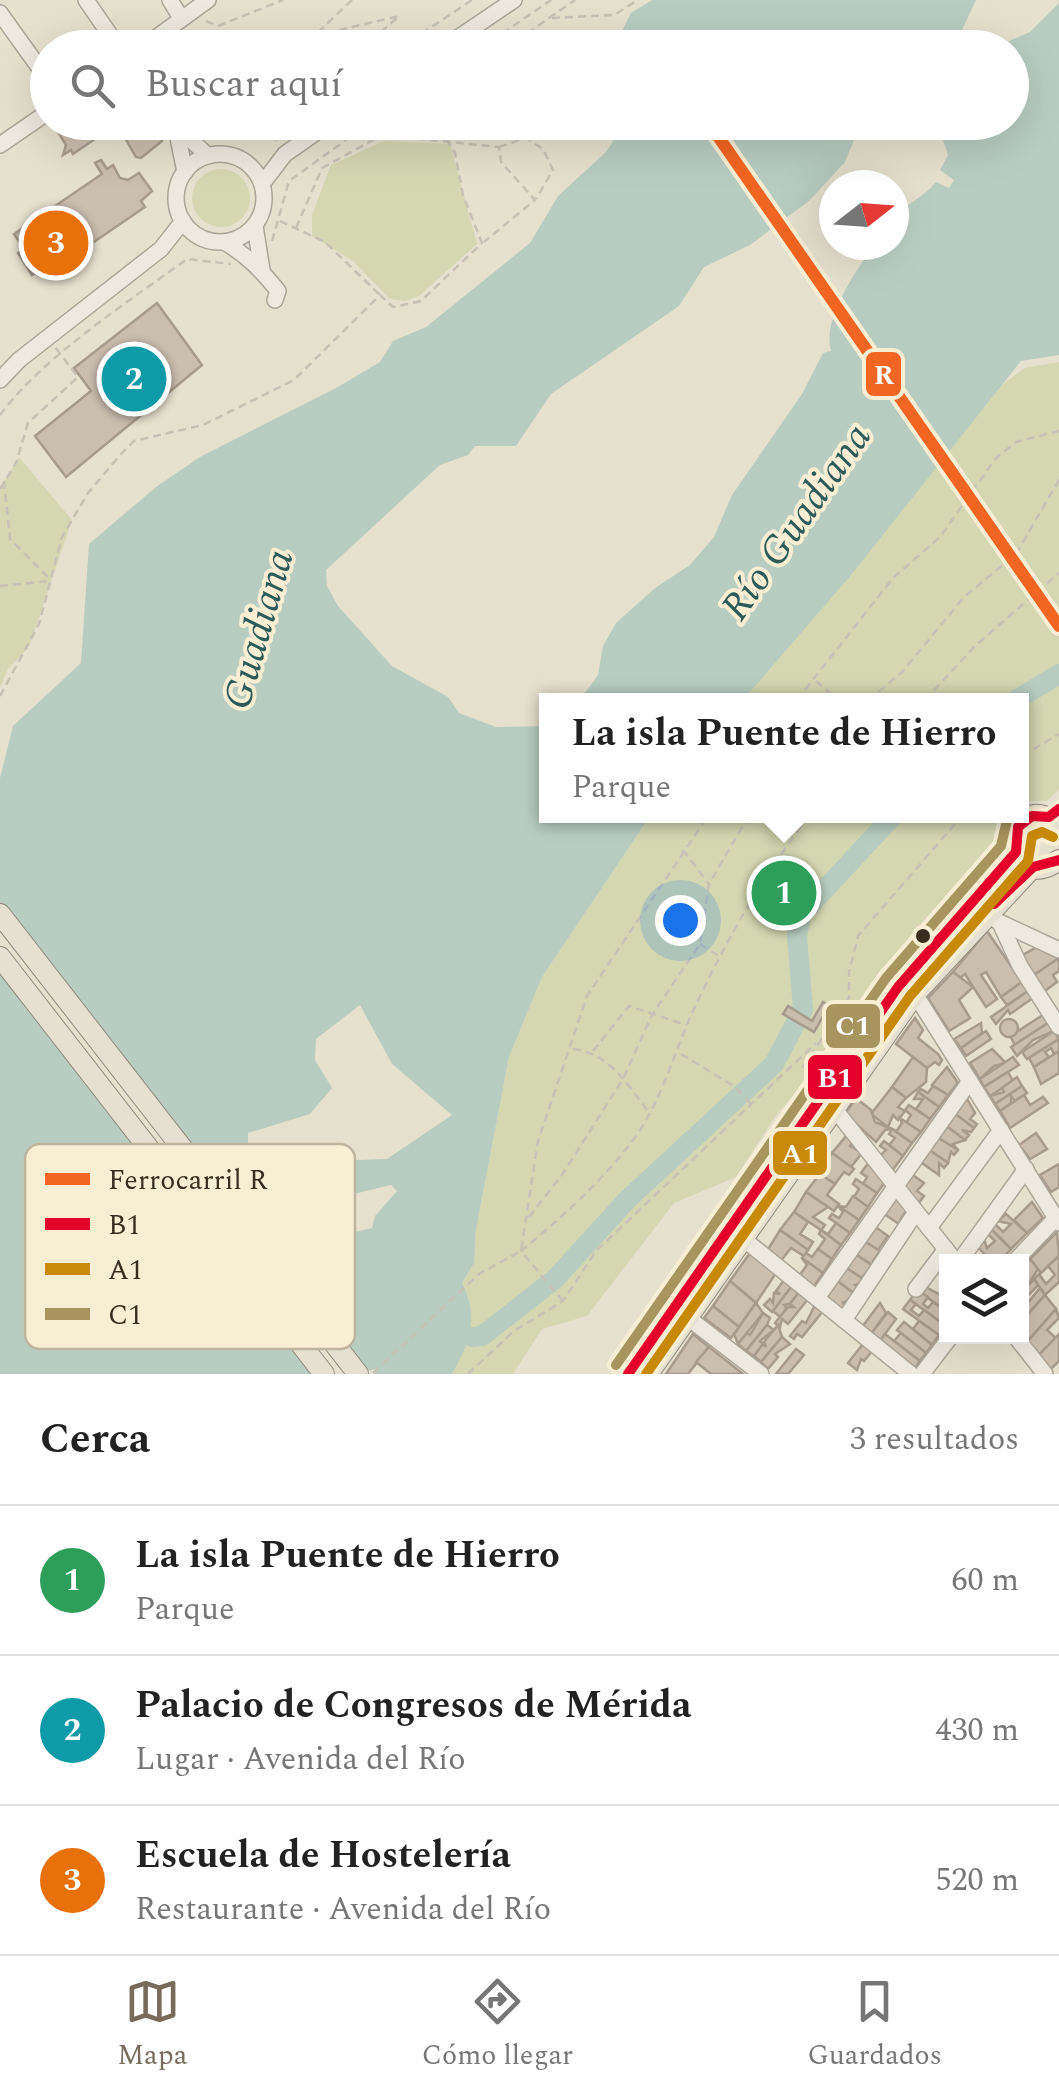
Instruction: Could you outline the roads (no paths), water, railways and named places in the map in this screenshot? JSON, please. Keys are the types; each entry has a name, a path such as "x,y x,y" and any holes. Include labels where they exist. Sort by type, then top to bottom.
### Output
{"main road":[{"path":"1029,819 1056,816"},
{"path":"628,1374 806,1113 898,987 1016,852 1015,835 1022,823"},
{"path":"648,1374 915,994 1051,865 1016,852"},
{"path":"0,914 179,1144"},
{"path":"0,957 145,1144"},
{"path":"305,1349 324,1374"},
{"path":"339,1349 358,1374"}],"street":[{"path":"86,0 107,30"},
{"path":"170,0 185,16"},
{"path":"166,30 208,0"},
{"path":"470,30 514,0"},
{"path":"0,13 30,55"},
{"path":"0,145 30,124"},
{"path":"177,140 185,172 176,202 183,221 201,238"},
{"path":"190,140 208,156"},
{"path":"262,184 285,154 306,140"},
{"path":"185,172 208,156 221,154 246,162 285,154"},
{"path":"224,242 255,226 262,213 262,184 246,162"},
{"path":"0,380 48,337 161,249 183,221"},
{"path":"255,226 264,274"},
{"path":"161,249 201,238 224,242 244,253 264,274 278,291 275,300"},
{"path":"994,918 1059,950"},
{"path":"994,918 1059,1027"},
{"path":"915,994 1026,1169 1053,1198 1057,1220 1022,1254"},
{"path":"817,1298 970,1081"},
{"path":"833,1107 951,1254"},
{"path":"929,1228 1001,1130"},
{"path":"955,1254 1026,1169"},
{"path":"844,1320 916,1212"},
{"path":"740,1238 911,1374"},
{"path":"916,1289 939,1269"},
{"path":"687,1317 761,1374"},
{"path":"922,1374 944,1344"},
{"path":"1021,1344 1045,1374"}],"water":[{"path":"652,0 976,0 962,30 622,30 631,13"},
{"name":"Río Guadiana","path":"1059,3 1059,355 1021,361 851,575 749,693 585,693 598,675 603,646 616,623 655,588 690,565 714,537 732,495 802,394 823,353 831,351 829,338 836,311 864,260 909,260 909,205 936,182 949,188 954,180 940,170 948,155 943,140 1029,140 1029,32"},
{"name":"Guadiana","path":"614,140 854,140 838,170 819,170 819,190 810,200 750,245 704,267 679,306 551,394 516,446 475,446 468,455 440,465 326,570 327,586 338,606 392,666 448,697 459,713 496,727 539,726 539,823 645,823 542,977 509,1057 476,1229 474,1263 462,1283 471,1319 458,1363 452,1374 375,1374 374,1369 360,1374 0,1374 0,778 13,726 81,663 89,544 156,487 200,457 380,362 393,341 426,327 530,243 558,196"}],"waterway":[{"path":"1028,693 1059,674"},
{"path":"472,1337 482,1336 555,1279 628,1199 774,1064 803,1009 797,936 801,915 886,823"}],"rail line":[{"name":"R","path":"721,140 1059,626"}],"place":[{"name":"Escuela de Hostelería","path":"56,243"},
{"name":"Palacio de Congresos de Mérida","path":"134,379"},
{"name":"La isla Puente de Hierro","path":"784,893"}]}
